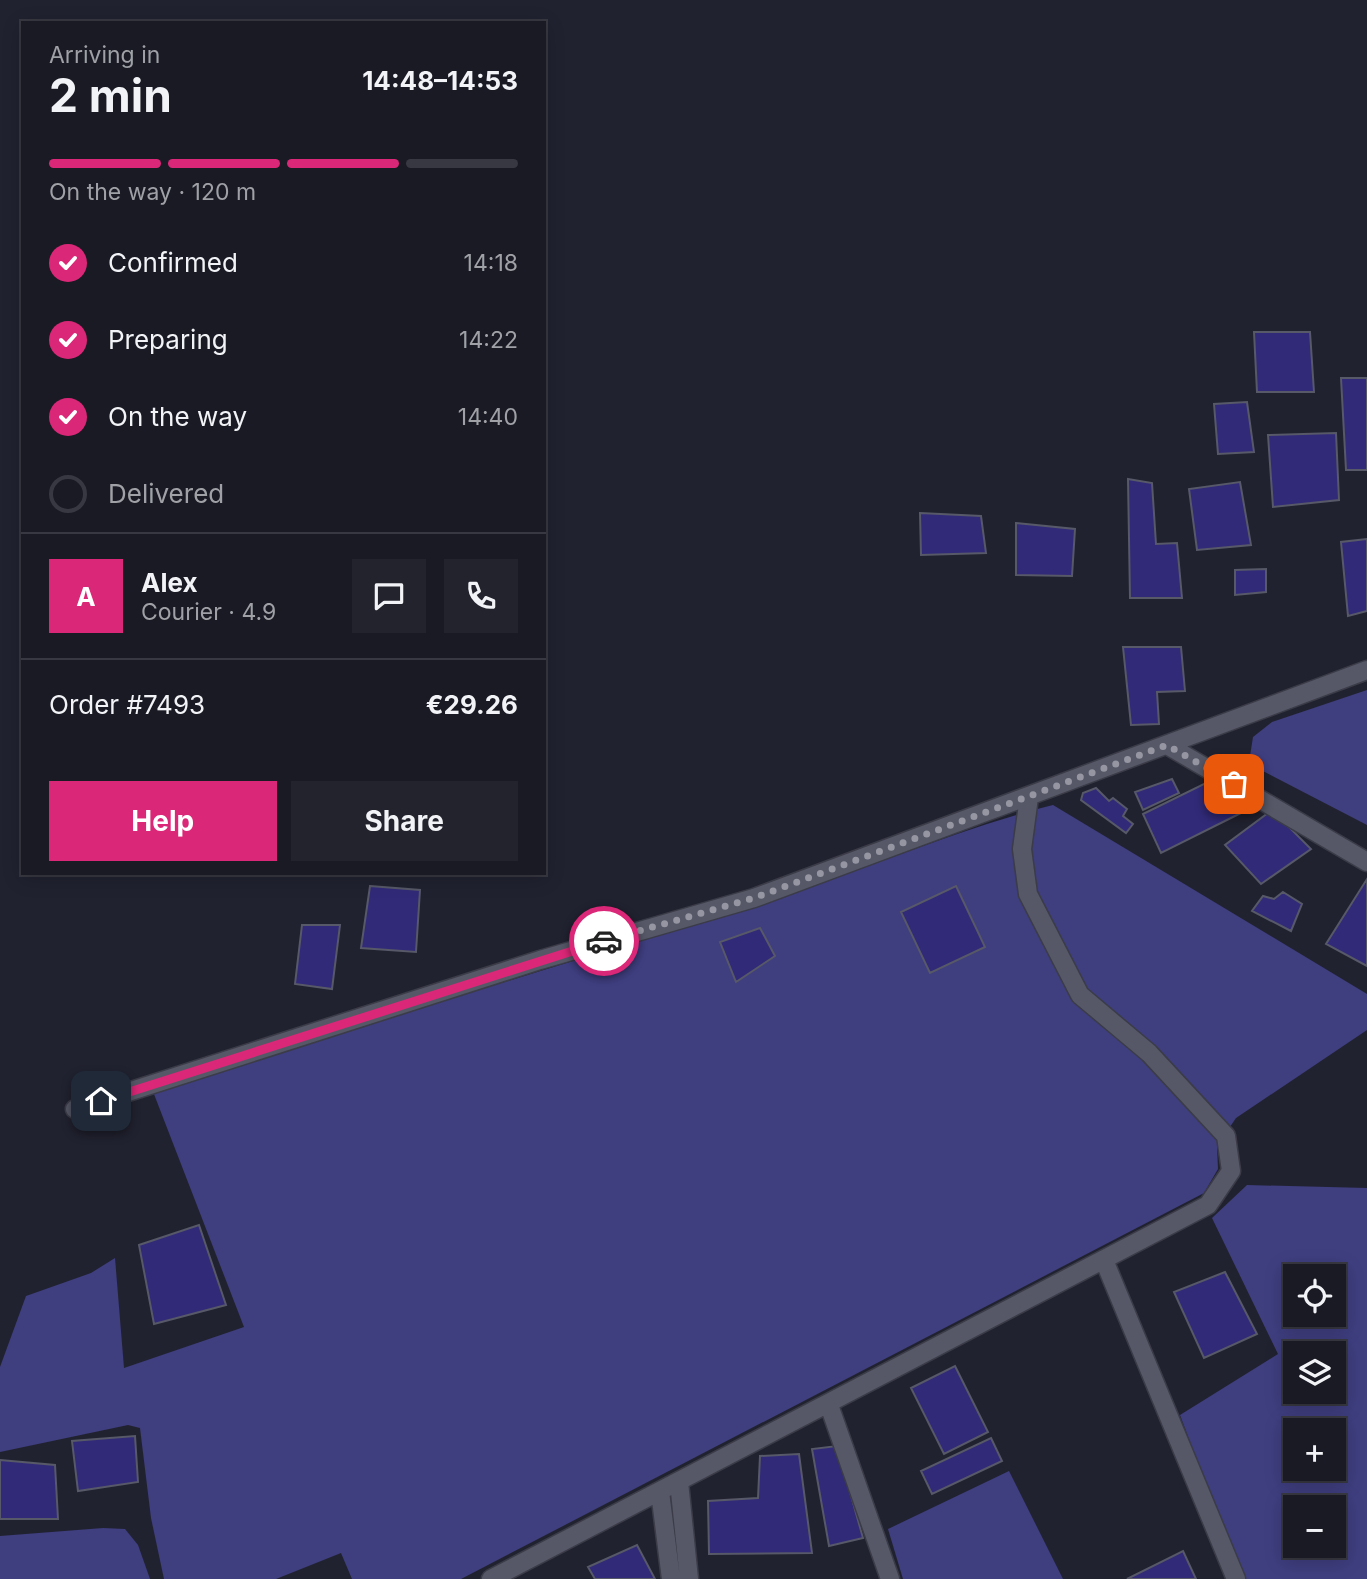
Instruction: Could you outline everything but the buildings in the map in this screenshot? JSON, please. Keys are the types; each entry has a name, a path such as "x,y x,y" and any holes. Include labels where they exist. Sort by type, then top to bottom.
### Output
{"street":[{"path":"75,1109 540,960 754,898 1367,670"},
{"path":"1167,745 1367,862"},
{"path":"491,1579 1208,1205 1231,1171 1226,1136 1149,1053 1080,995 1028,894 1022,849 1029,797"},
{"path":"1104,1260 1236,1579"},
{"path":"829,1405 890,1579"},
{"path":"679,1482 689,1579"},
{"path":"660,1492 671,1579"}],"shaded area":[{"path":"1367,690 1367,825 1259,769 1250,756 1253,737 1272,722"},
{"path":"1053,805 1367,994 1367,1030 1236,1118 1217,1146 1218,1169 1204,1193 461,1579 352,1579 341,1553 276,1579 164,1579 151,1518 140,1428 128,1425 0,1452 0,1367 26,1296 91,1273 115,1258 124,1368 244,1327 152,1089 773,899 947,837"},
{"path":"1247,1185 1367,1188 1367,1579 1241,1579 1180,1415 1278,1354 1212,1218"},
{"path":"1009,1471 1063,1579 903,1579 888,1529"},
{"path":"103,1528 125,1529 138,1545 150,1579 0,1579 0,1536"}],"way so far":[{"path":"604,941 754,898 1167,745 1234,784"}],"route":[{"path":"101,1101 604,941"}]}
